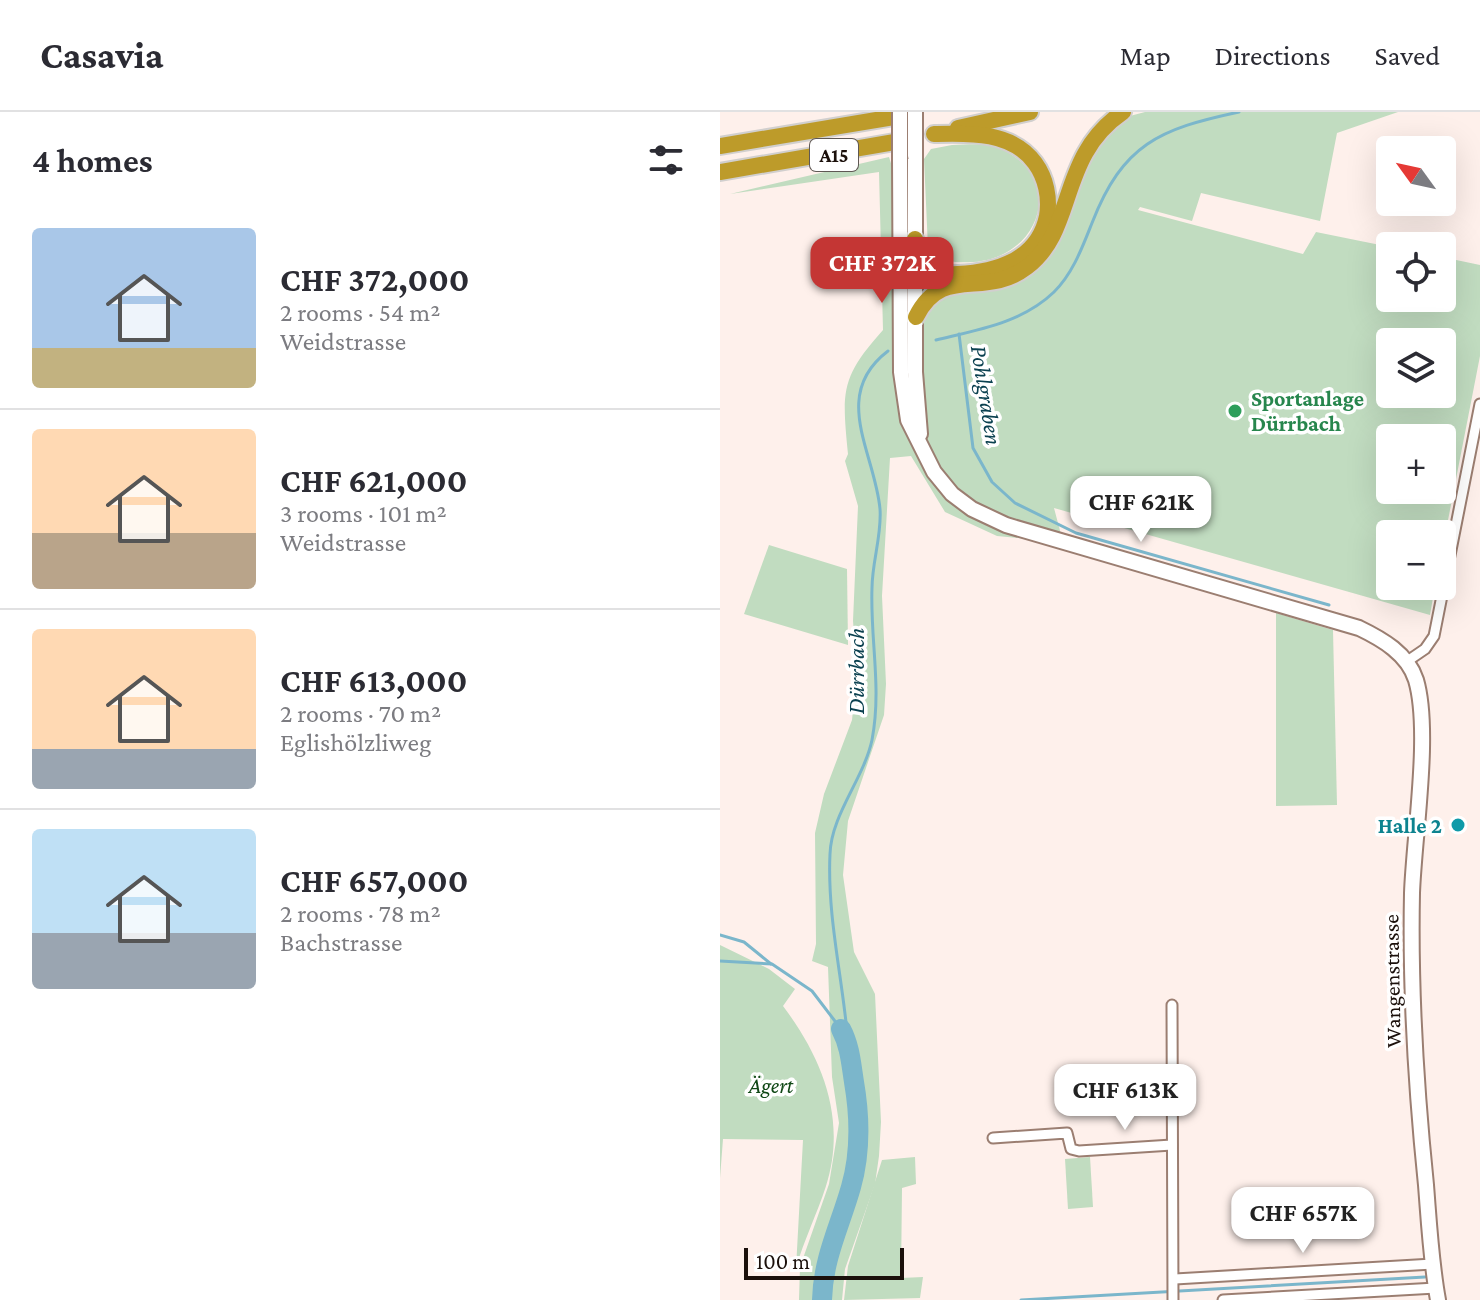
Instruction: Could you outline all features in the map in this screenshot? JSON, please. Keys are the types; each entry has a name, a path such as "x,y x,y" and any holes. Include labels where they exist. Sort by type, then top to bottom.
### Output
{"highway":[{"path":"896,114 912,112"},
{"name":"A15","path":"720,146 921,112"},
{"name":"A15","path":"720,172 934,134 1030,112"},
{"path":"916,280 988,284 1011,277 1031,265 1053,234 1081,157 1101,129 1123,112"},
{"path":"916,317 927,298 950,280 995,270 1026,253 1043,228 1048,194 1035,162 1010,143 980,135 934,134"},
{"path":"908,239 929,264 950,280"}],"main road":[{"path":"912,112 907,158 908,239 901,304 903,397 915,437 952,494 972,509 1006,525 1330,618 1376,636 1406,662"},
{"path":"896,114 907,158"},
{"path":"908,239 916,280 916,406 923,450"},
{"path":"901,304 916,280"},
{"name":"Wangenstrasse","path":"1406,662 1415,678 1420,705 1412,1004 1437,1294"}],"street":[{"path":"1406,662 1425,649 1434,636 1480,404"},
{"path":"1172,1005 1173,1298"},
{"path":"993,1138 1067,1133 1071,1149 1079,1151 1172,1145"},
{"path":"1175,1282 1433,1264"},
{"path":"1223,1300 1437,1294"}],"green space":[{"path":"1145,112 1398,112 1337,133 1320,221 1201,193 1192,221 1140,207 1138,210 1303,254 1316,232 1376,244 1376,312 1456,312 1456,260 1480,265 1480,356 1456,479 1456,424 1376,424 1376,504 1451,504 1448,520 1376,520 1376,600 1054,508 1063,542 997,536 945,512 911,456 890,458 882,596 886,684 884,715 848,821 843,875 854,952 875,994 881,1122 879,1156 875,1184 845,1269 842,1300 799,1300 800,1267 829,1184 839,1123 832,1077 828,967 812,961 816,944 815,833 824,794 852,720 857,671 853,621 858,506 845,461 848,454 845,400 851,374 883,330 879,172 730,194 889,157 915,239 916,280 923,302 1017,274 1111,121"},
{"path":"952,145 990,145 1001,149 1021,162 1034,179 1039,197 1037,215 1029,232 1015,247 996,257 954,262 928,248 924,159 931,149"},
{"path":"769,545 847,569 848,645 744,614"},
{"path":"1377,600 1433,600 1430,615"},
{"path":"1276,613 1333,630 1337,805 1276,806"},
{"name":"Ägert","path":"720,945 769,969 795,989 783,1006 810,1047 827,1091 834,1137 832,1161 796,1268 803,1140 723,1139 720,1178"},
{"path":"915,1157 916,1184 902,1188 901,1278 923,1277 920,1298 844,1300 848,1266 882,1160"},
{"path":"1090,1157 1093,1207 1068,1209 1065,1159"}],"waterway":[{"name":"Dürrbach","path":"936,340 998,324 1041,303 1061,285 1072,268 1104,196 1131,158 1147,144 1187,125 1239,112"},
{"name":"Pohlgraben","path":"959,334 973,448 992,482 1015,503 1076,533 1329,605"},
{"name":"Dürrbach","path":"848,1042 833,925 830,854 836,825 868,754 875,721 872,588 880,509 860,426 859,406 862,386 871,368 888,351"},
{"path":"720,935 744,942 771,964"},
{"path":"720,961 772,964 812,991 841,1029"},
{"path":"822,1300 829,1256 851,1187 858,1148 856,1095 848,1048 841,1029"},
{"path":"1021,1300 1425,1277"}],"place":[{"name":"Sportanlage Dürrbach","path":"1235,411"},
{"name":"Halle 2","path":"1458,825"}]}
